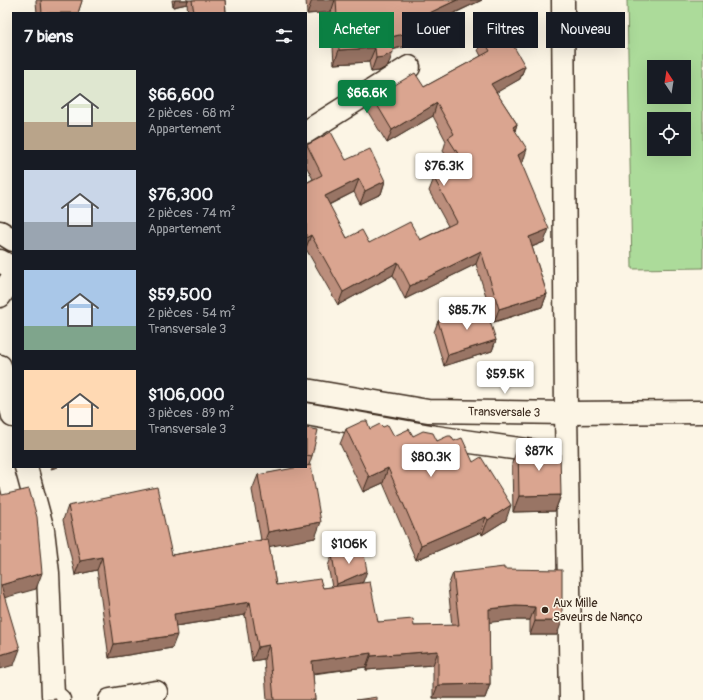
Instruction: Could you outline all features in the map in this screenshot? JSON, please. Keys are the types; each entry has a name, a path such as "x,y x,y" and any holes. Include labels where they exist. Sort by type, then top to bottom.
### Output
{"street":[{"path":"563,0 566,456 571,700"},
{"path":"307,131 409,67"},
{"path":"0,232 12,239"},
{"path":"0,261 12,267"},
{"path":"0,296 12,278"},
{"path":"0,366 12,412"},
{"name":"Transversale 3","path":"307,390 428,411 566,413 703,412"},
{"path":"307,414 436,437 566,456"},
{"path":"26,468 43,530 48,573 53,695 58,700"},
{"path":"110,700 156,692"}],"green space":[{"path":"627,0 703,0 703,268 632,269"}],"building":[{"path":"41,0 82,0 78,12 42,12"},
{"path":"192,0 225,0 226,12 194,12"},
{"path":"336,0 457,0 431,12 402,12 402,34 394,36 394,12 337,12"},
{"path":"339,48 375,48 339,50"},
{"path":"375,48 392,48 393,52 384,57 376,58"},
{"path":"488,48 515,48 525,66 491,84 517,124 513,127 527,149 518,155 549,229 529,237 547,294 499,309 481,251 410,286 398,262 343,292 311,235 307,237 307,182 322,175 307,145 331,132 346,160 370,149 385,181 365,191 359,179 325,196 347,238 362,230 369,243 410,222 420,240 457,222 434,178 464,163 448,138 454,134 437,103 392,130 373,98 415,73 424,87 490,51"},
{"path":"485,306 496,340 448,355 438,321"},
{"path":"363,421 367,421 370,429 380,424 383,427 388,425 394,436 409,429 413,436 423,431 433,433 437,441 448,436 451,436 454,441 462,438 473,462 481,457 511,505 488,520 486,517 421,545 388,468 369,477 346,429"},
{"path":"307,428 318,430 312,456 307,455"},
{"path":"518,447 533,447 560,451 561,495 519,496"},
{"path":"311,465 321,522 268,532 258,475 294,468 307,468 307,466"},
{"path":"0,487 2,495 29,489 37,517 42,573 1,585 20,649 0,655"},
{"path":"157,487 172,555 268,539 276,585 320,579 323,588 370,582 378,622 413,619 414,626 459,625 453,573 504,567 504,569 562,570 562,621 535,621 535,607 516,606 489,609 490,684 438,685 438,651 371,656 371,653 312,661 315,700 274,700 269,645 258,647 250,602 174,614 177,635 114,644 102,557 80,561 68,506"},
{"path":"363,549 367,571 337,584 332,555"},
{"path":"377,697 377,700 356,700"}],"place":[{"name":"Aux Mille Saveurs de Nanço","path":"545,610"}]}
